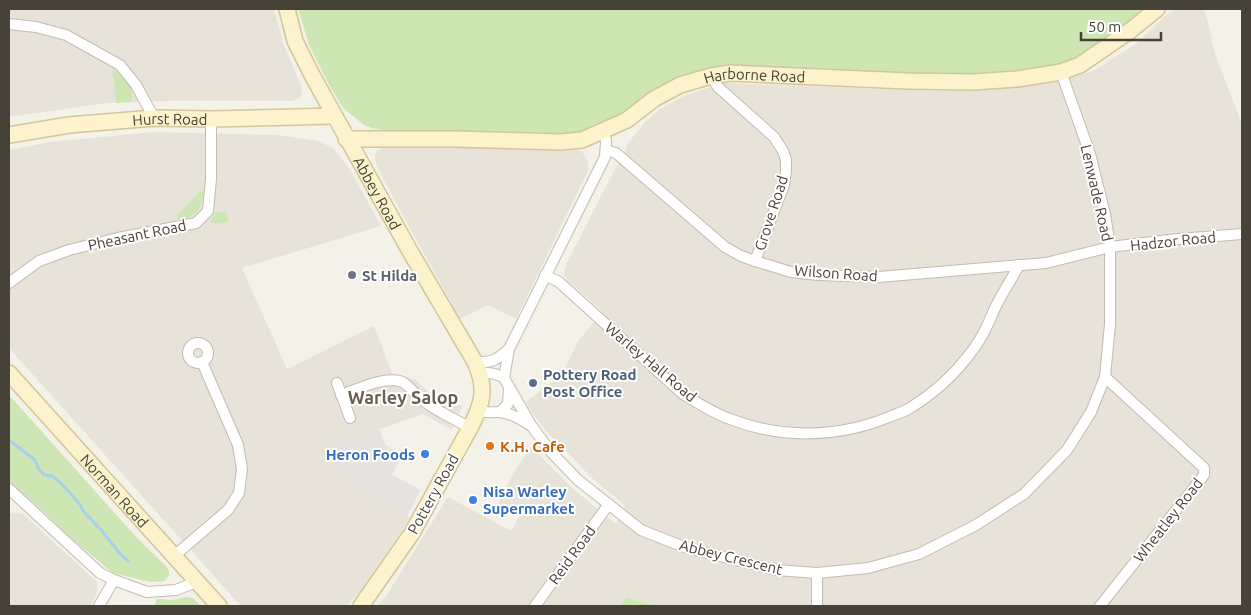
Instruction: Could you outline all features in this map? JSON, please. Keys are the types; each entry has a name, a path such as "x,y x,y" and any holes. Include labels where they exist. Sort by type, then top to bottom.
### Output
{"street":[{"name":"Abbey Road","path":"287,9 295,41 334,116 478,368"},
{"name":"Harborne Road","path":"346,138 560,142 582,140 627,120 654,99 680,85 711,76 730,73 907,81 973,82 1017,79 1060,72 1080,65 1095,56 1157,9"},
{"path":"9,24 36,27 66,35 120,65 136,84 154,118"},
{"name":"Lenwade Road","path":"1060,72 1090,154 1105,214 1110,247 1110,324 1105,378"},
{"name":"Grove Road","path":"711,76 718,87 774,137 779,143 786,160 784,185 755,261"},
{"name":"Hurst Road","path":"9,135 69,125 154,118 334,116"},
{"name":"Pheasant Road","path":"9,283 39,261 69,250 118,238 196,223 208,211 211,179 211,118"},
{"path":"478,368 497,373 504,378 509,349 605,157 606,140 602,131"},
{"name":"Wilson Road","path":"606,150 616,153 724,247 741,256 791,272 844,277 879,277 1046,263"},
{"name":"Hadzor Road","path":"1046,263 1110,247 1242,234"},
{"name":"Warley Hall Road","path":"545,275 559,282 683,394 706,408 730,420 768,430 796,434 823,434 852,429 879,421 909,409 932,393 969,354 987,327 995,308 1020,265"},
{"path":"478,368 498,359 509,349"},
{"path":"174,556 228,510 239,493 242,469 238,445 202,362"},
{"name":"Pottery Road","path":"360,606 412,533 479,411 482,381 478,368"},
{"name":"Norman Road","path":"9,373 219,606"},
{"name":"Abbey Crescent","path":"504,378 531,425 550,451 578,480 641,530 684,547 776,570 817,573 868,568 920,554 976,525 1024,494 1067,450 1091,412 1105,378"},
{"name":"Wheatley Road","path":"1100,606 1204,475 1204,468 1105,378"},
{"path":"341,395 381,381 404,382 420,398 439,412 470,428"},
{"path":"336,383 350,418"},
{"path":"500,412 508,404 509,388"},
{"name":"Abbey Crescent","path":"479,411 513,415 531,425"},
{"path":"9,489 100,573 114,580 147,592 176,590 196,582"},
{"name":"Reid Road","path":"535,606 609,504"},
{"path":"817,573 817,606"},
{"path":"99,606 114,580"}],"shaded area":[{"path":"9,9 274,9 284,46 302,87 301,97 293,101 107,103 9,117"},
{"path":"1175,9 1204,9 1214,51 1242,122 1242,606 656,606 626,597 620,606 377,606 386,596 448,497 511,531 520,515 498,503 516,469 531,447 573,489 616,524 625,505 594,480 547,432 526,402 560,376 578,341 603,312 568,281 564,274 567,263 629,142 646,121 662,108 686,95 723,83 934,91 1049,83 1093,71 1137,43"},
{"path":"153,132 278,135 318,141 333,148 349,168 381,226 242,268 287,369 374,326 392,373 416,380 440,403 448,407 463,405 452,430 423,414 325,448 341,472 410,518 361,590 346,606 241,606 9,348 9,150 51,142"},
{"path":"397,146 569,149 581,151 584,154 588,162 588,171 516,319 488,305 460,319 376,163 375,155 377,151"},
{"path":"379,429 386,445 402,455 392,475 421,490 407,516 341,472 325,448"},
{"path":"9,512 23,514 97,582 97,593 90,606 9,606"}],"green space":[{"path":"298,9 1150,9 1072,62 1046,68 934,75 739,67 589,130 564,137 395,132 364,125 343,108 328,83 309,45"},
{"path":"113,69 128,83 132,91 131,102 116,103"},
{"path":"200,191 203,192 203,198 197,212 189,217 178,219 178,214"},
{"path":"226,211 229,222 215,224 210,221 215,212"},
{"path":"9,395 137,538 167,567 169,576 164,581 150,582 113,573 65,533 9,482"},
{"path":"185,597 193,598 201,606 154,606 157,599 172,600"},
{"path":"626,597 656,606 620,606"}],"waterway":[{"path":"9,440 35,460 38,468 44,475 52,476 60,482 128,561"}],"place":[{"name":"St Hilda","path":"352,275"},
{"name":"Pottery Road Post Office","path":"533,383"},
{"name":"K.H. Cafe","path":"490,446"},
{"name":"Heron Foods","path":"425,454"},
{"name":"Nisa Warley Supermarket","path":"473,500"}],"district":[{"name":"Warley Salop","path":"403,397"}]}
